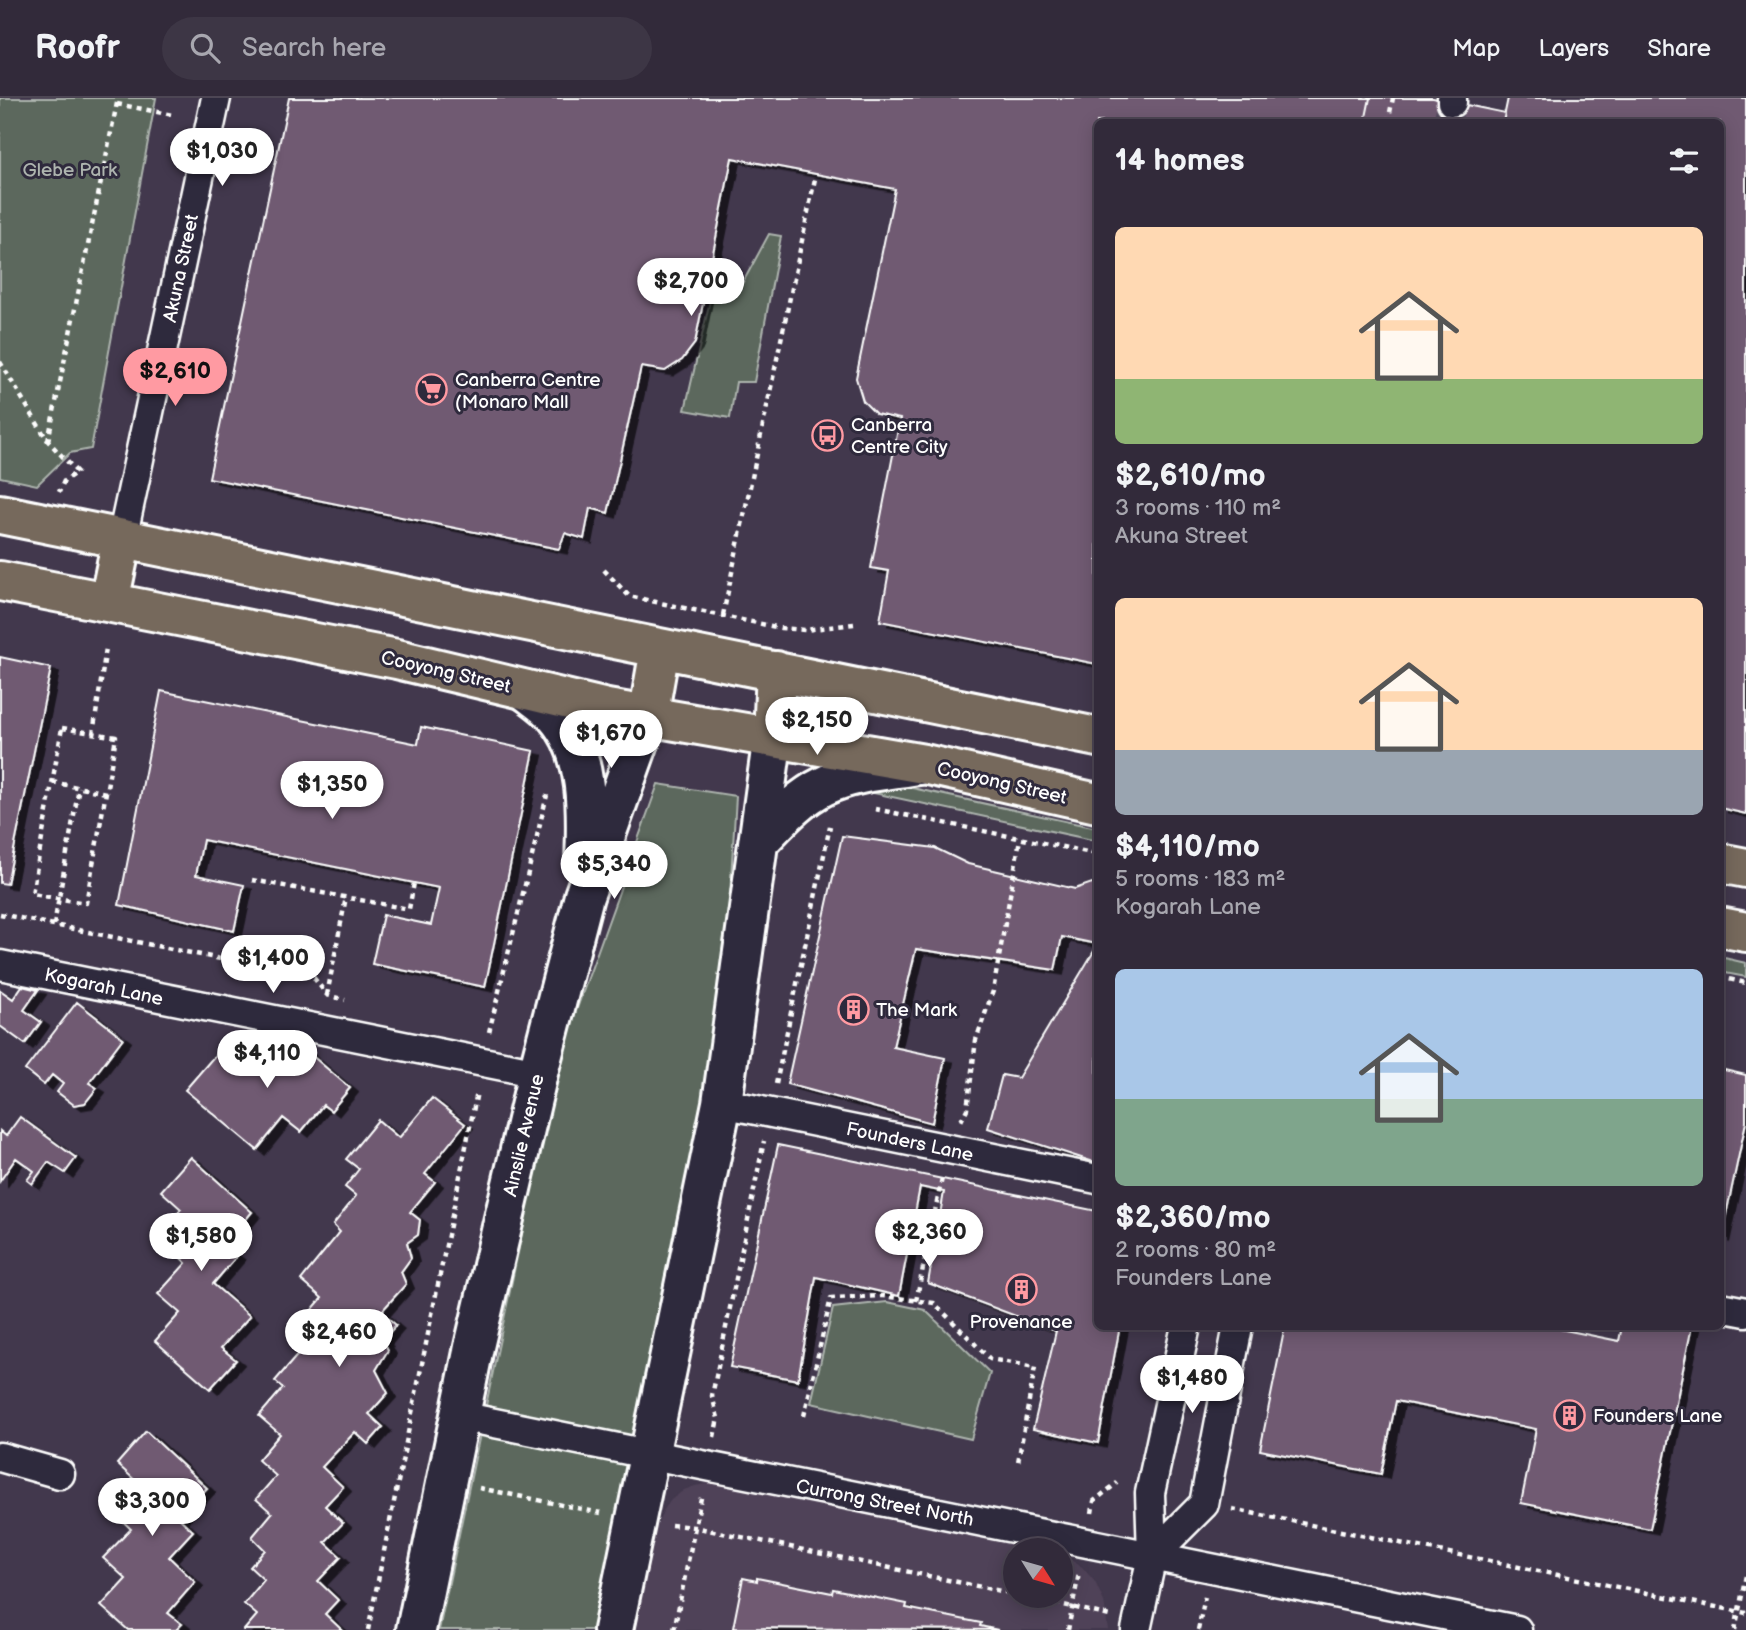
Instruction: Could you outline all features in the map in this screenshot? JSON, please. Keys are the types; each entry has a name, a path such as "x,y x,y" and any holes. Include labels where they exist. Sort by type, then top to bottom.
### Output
{"main road":[{"path":"0,514 1094,736"},
{"name":"Akuna Street","path":"109,602 122,539"},
{"name":"Cooyong Street","path":"0,581 397,659 648,716 924,764 1094,802"},
{"name":"Ainslie Avenue","path":"416,1630 460,1416 538,1073 584,896 648,716 660,649"},
{"path":"612,1630 722,1103 773,736 776,671"},
{"path":"525,690 556,715 574,746 583,780 586,820 584,896"},
{"path":"758,842 791,808 823,786 847,777 924,764"},
{"path":"1724,864 1746,869"},
{"path":"1724,928 1746,932"}],"street":[{"name":"Akuna Street","path":"122,539 216,98"},
{"name":"Kogarah Lane","path":"0,965 538,1073"},
{"name":"Founders Lane","path":"722,1103 1094,1178"},
{"path":"1724,1308 1746,1312"},
{"path":"1136,1627 1152,1556 1150,1493 1185,1330"},
{"path":"1152,1556 1214,1506 1237,1330"},
{"name":"Currong Street North","path":"460,1416 1517,1630"},
{"path":"0,1457 60,1474"}],"path":[{"path":"1389,119 1393,98"},
{"path":"48,441 118,101 173,115"},
{"path":"723,615 816,174"},
{"path":"0,362 48,441 77,472"},
{"path":"604,570 629,596 781,628 805,630 854,624"},
{"path":"93,734 106,648"},
{"path":"62,728 116,737 86,903 32,894 52,782 62,728"},
{"path":"52,782 106,793"},
{"path":"54,925 79,787"},
{"path":"369,1630 489,1031 547,793"},
{"path":"874,809 1094,853"},
{"path":"916,1301 948,1149 967,1108 976,1040 993,991 1020,839"},
{"path":"252,880 409,909 414,883"},
{"path":"327,995 346,897"},
{"path":"0,914 314,978 327,995 354,1003"},
{"path":"1724,979 1746,983"},
{"path":"476,1028 489,1031"},
{"path":"804,1416 831,1298 883,1296 934,1303 990,1359 1035,1367 1018,1462"},
{"path":"674,1630 718,1418"},
{"path":"399,1471 635,1520 694,1527 1003,1591"},
{"path":"1117,1483 1094,1501 1073,1606 1136,1627"},
{"path":"1214,1506 1746,1612"},
{"path":"1735,1630 1746,1575"},
{"path":"1068,1630 1073,1608"}],"shaded area":[{"path":"712,1483 1003,1541 1003,1608 1073,1608 1073,1561 1095,1582 1104,1602 1108,1630 636,1630 656,1529 663,1511 671,1500 695,1486"}],"green space":[{"name":"Glebe Park","path":"0,98 156,98 91,449 70,453 37,485 0,477"},
{"path":"769,234 781,236 754,382 736,382 730,418 685,410 716,274 741,286"},
{"path":"889,783 1094,827 1094,840 869,792 870,786"},
{"path":"658,784 736,796 723,1013 595,1630 439,1630 558,1061"},
{"path":"1724,958 1746,963 1746,977 1724,973"},
{"path":"887,1302 925,1310 990,1373 971,1439 811,1403 833,1308"}],"building":[{"name":"Canberra Centre (Monaro Mall","path":"289,98 1370,98 1366,119 1094,119 1094,663 880,621 889,571 871,568 900,419 876,414 863,401 856,378 895,189 732,158 695,343 682,360 665,371 641,367 608,513 590,508 584,539 565,533 559,549 209,478"},
{"path":"1370,98 1433,98 1505,113 1504,119 1366,119"},
{"path":"1508,98 1746,98 1746,814 1724,809 1724,119 1504,119"},
{"path":"0,657 51,668 7,884 0,883"},
{"path":"161,691 418,744 421,727 534,751 485,987 372,964 383,915 431,925 439,888 203,840 196,875 244,885 234,931 119,905"},
{"name":"The Mark","path":"842,836 935,848 968,864 1075,889 1094,884 1094,943 1062,937 1055,970 916,949 893,1047 945,1058 932,1123 787,1084"},
{"path":"1094,951 1094,1162 988,1128 1002,1075 1018,1078"},
{"path":"22,986 38,990 24,1010 41,1022 25,1044 0,1026 0,990 13,999"},
{"path":"77,1002 123,1038 89,1083 97,1088 85,1103 74,1105 57,1092 63,1084 52,1075 44,1085 25,1070"},
{"path":"290,1037 350,1088 331,1111 323,1105 301,1132 283,1118 257,1150 185,1090 217,1053 234,1068 258,1039 276,1054"},
{"path":"1724,1070 1746,1075 1746,1122 1724,1224"},
{"path":"432,1098 465,1124 425,1174 435,1182 410,1212 420,1220 418,1235 407,1243 411,1258 401,1272 406,1284 381,1312 396,1325 383,1340 388,1350 376,1370 388,1393 369,1414 383,1427 368,1444 355,1432 322,1467 343,1487 325,1506 343,1523 325,1542 341,1557 318,1581 338,1600 325,1614 342,1630 244,1630 257,1615 244,1604 264,1580 250,1567 265,1550 252,1537 272,1513 256,1499 276,1476 258,1460 280,1434 259,1416 283,1388 275,1381 307,1344 317,1352 329,1337 306,1317 322,1298 301,1280 340,1232 333,1225 356,1196 345,1187 359,1169 346,1159 378,1120 399,1138"},
{"path":"20,1117 76,1158 65,1173 48,1162 32,1184 27,1180 34,1171 16,1158 0,1181 0,1131 6,1136"},
{"name":"Provenance","path":"778,1145 1094,1210 1094,1330 1119,1330 1098,1443 1033,1429 1056,1331 928,1283 944,1192 920,1187 899,1296 816,1277 798,1380 730,1367"},
{"path":"191,1157 252,1212 224,1246 237,1256 213,1284 250,1316 221,1348 236,1360 210,1389 155,1341 180,1313 158,1294 186,1263 157,1235 181,1209 161,1191"},
{"name":"Founders Lane","path":"1284,1330 1565,1330 1619,1341 1621,1330 1691,1330 1650,1529 1521,1503 1536,1429 1396,1401 1381,1474 1260,1450"},
{"path":"146,1431 207,1488 179,1518 193,1531 169,1557 195,1582 168,1613 182,1624 176,1630 128,1630 101,1606 126,1579 103,1558 131,1529 113,1512 138,1483 117,1464"},
{"path":"743,1578 757,1581 757,1578 832,1593 833,1589 907,1604 906,1608 981,1623 980,1626 998,1630 733,1628"}],"tunnel":[{"path":"1448,119 1452,102"}],"place":[{"name":"Canberra Centre (Monaro Mall","path":"432,390"},
{"name":"Canberra Centre City","path":"828,435"},
{"name":"The Mark","path":"853,1009"},
{"name":"Provenance","path":"1021,1290"},
{"name":"Founders Lane","path":"1570,1415"}]}
